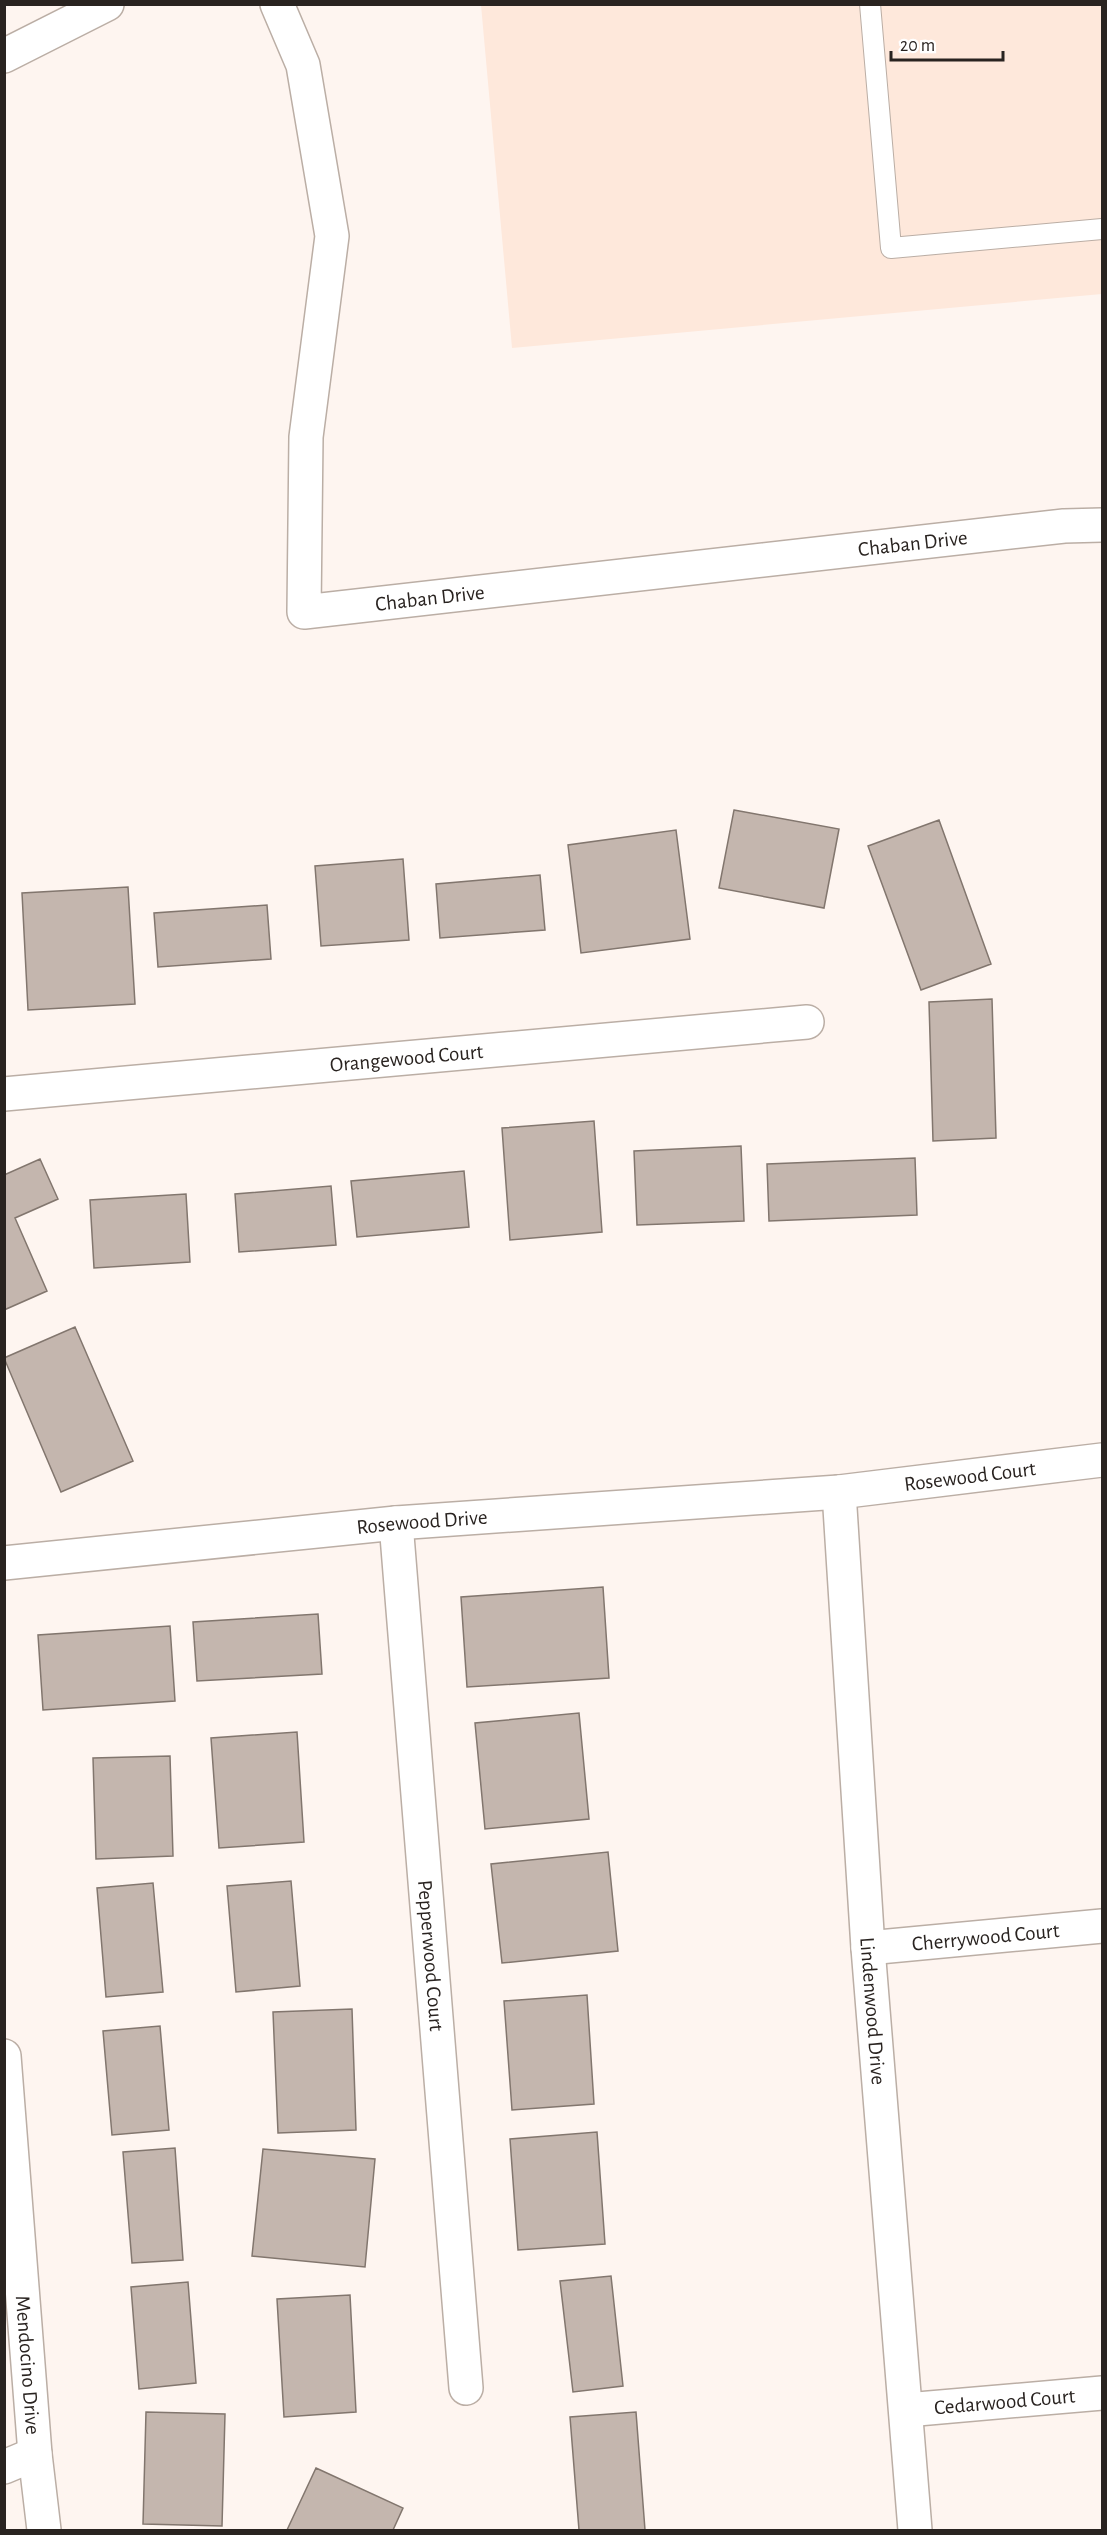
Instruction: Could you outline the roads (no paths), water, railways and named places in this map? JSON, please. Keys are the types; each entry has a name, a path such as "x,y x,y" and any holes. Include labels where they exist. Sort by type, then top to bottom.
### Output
{"street":[{"path":"4,56 107,4"},
{"name":"Chaban Drive","path":"277,4 303,66 332,236 306,437 304,612 1064,526 1102,525"},
{"name":"Orangewood Court","path":"4,1094 807,1022"},
{"name":"Rosewood Court","path":"839,1492 1102,1460"},
{"name":"Rosewood Drive","path":"4,1563 396,1523 839,1492"},
{"name":"Lindenwood Drive","path":"839,1492 868,1948 915,2530"},
{"name":"Pepperwood Court","path":"396,1523 466,2388"},
{"name":"Cherrywood Court","path":"868,1948 1102,1926"},
{"name":"Mendocino Drive","path":"4,2056 35,2454 44,2530"},
{"name":"Cedarwood Court","path":"906,2410 1102,2393"},
{"path":"4,2467 35,2454"}],"lane":[{"path":"870,4 891,248 1102,229"}]}
